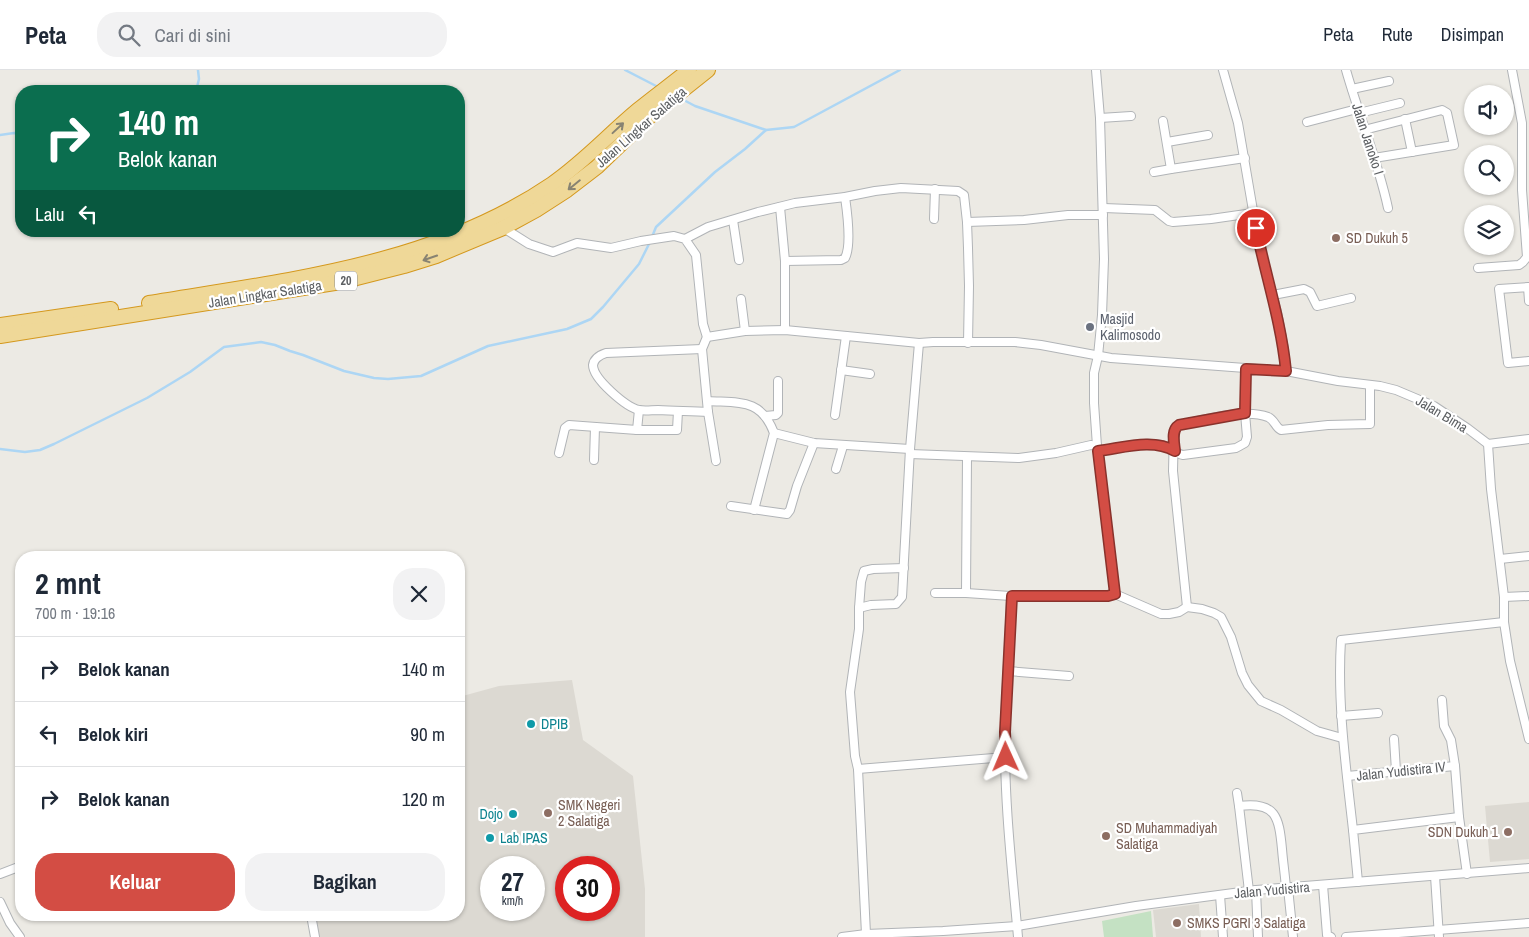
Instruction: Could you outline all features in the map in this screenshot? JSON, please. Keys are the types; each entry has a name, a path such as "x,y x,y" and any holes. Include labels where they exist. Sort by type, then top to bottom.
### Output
{"highway":[{"name":"Jalan Lingkar Salatiga","path":"465,234 536,210 567,190 596,167 644,113 689,75 708,70"},
{"name":"Jalan Lingkar Salatiga","path":"0,336 340,282 428,258 499,222"},
{"name":"Jalan Lingkar Salatiga","path":"0,325 132,306 326,274 379,261 455,237"}],"street":[{"path":"1096,70 1100,118 1104,286 1098,356 1094,373 1094,403 1115,594"},
{"path":"1223,70 1238,123 1253,213 1263,261 1273,295 1286,371"},
{"name":"Jalan Janoko I","path":"1346,70 1388,208"},
{"path":"1478,268 1519,264 1527,257 1522,190 1522,123 1512,70"},
{"path":"1352,89 1389,81"},
{"path":"1307,122 1400,103"},
{"path":"1364,130 1445,110 1447,113 1454,145 1374,158"},
{"path":"1100,118 1132,116"},
{"path":"1405,120 1412,152"},
{"path":"1164,121 1171,169"},
{"path":"1167,142 1208,135"},
{"path":"1154,172 1245,158"},
{"path":"685,239 708,227 795,203 901,188 961,192 964,195 968,222 968,343"},
{"path":"934,219 935,189"},
{"path":"785,261 841,260 845,258 848,244 845,197"},
{"path":"780,207 785,261 785,330"},
{"path":"968,222 1024,220 1103,211 1155,210 1173,222 1253,213"},
{"path":"733,220 739,260"},
{"path":"499,222 529,244 553,252 577,243 611,248 674,236 685,239 696,255 703,324 707,337 702,349 708,412 716,461"},
{"path":"1529,301 1528,287 1499,289 1508,363 1529,361"},
{"path":"1273,295 1304,289 1310,292 1317,306 1351,298"},
{"path":"741,299 745,331"},
{"name":"Jalan Bima","path":"707,337 745,331 785,330 919,343 1027,343 1098,356 1286,371 1396,390 1434,406 1488,444"},
{"path":"835,415 846,336"},
{"path":"859,608 896,604 900,601 903,593 910,452 919,343"},
{"path":"702,349 614,352 600,355 595,359 593,368 608,389 639,410 708,412"},
{"path":"774,433 814,443 967,457 1031,458 1091,445 1098,449 1150,444 1167,446 1178,454 1188,455 1236,448 1245,443 1247,437 1245,413 1246,369"},
{"path":"841,370 870,374"},
{"path":"765,416 778,413 778,380"},
{"path":"1187,607 1173,470 1175,451 1174,430 1176,427 1245,413 1270,418 1278,430 1328,425 1370,424 1370,385"},
{"path":"708,401 743,403 759,409 774,433 754,510"},
{"path":"637,430 639,410"},
{"path":"559,453 566,426 572,424 637,430 677,430 678,411"},
{"path":"594,460 595,427"},
{"path":"1529,439 1488,444 1504,597 1504,622 1510,661 1529,739"},
{"path":"731,506 787,514 814,443"},
{"path":"836,469 843,446"},
{"path":"966,593 967,457"},
{"path":"1500,559 1529,556"},
{"path":"866,934 858,769 855,761 850,692 859,629 861,582 864,571 872,568 904,568"},
{"path":"935,593 1012,596 1108,596 1115,594 1161,614 1179,612 1187,607 1214,613 1221,617 1231,637 1242,673 1260,701 1281,710 1317,731 1342,738"},
{"path":"1012,596 1005,732 1009,834 1018,937"},
{"path":"1504,597 1529,596"},
{"path":"1358,882 1342,738 1339,668 1341,640 1504,622"},
{"path":"1008,671 1069,676"},
{"path":"1442,700 1444,726 1451,740 1455,766 1467,874"},
{"path":"1341,716 1378,713"},
{"path":"1394,739 1396,771"},
{"path":"858,769 1006,757"},
{"name":"Jalan Yudistira IV","path":"1347,776 1455,766"},
{"path":"1237,793 1258,937"},
{"path":"1239,806 1256,805 1265,808 1276,817 1280,829 1293,937"},
{"path":"1353,830 1460,817"},
{"path":"0,874 15,868"},
{"name":"Jalan Yudistira","path":"842,937 1017,926 1136,906 1252,890 1529,868"},
{"path":"1435,876 1439,933"},
{"path":"1323,885 1327,935 1331,937"},
{"path":"1220,895 1223,937"},
{"path":"0,902 10,923 20,937"},
{"path":"311,921 315,937"},
{"path":"1346,937 1439,933 1529,923"}],"shaded area":[{"name":"SMK Negeri 2 Salatiga","path":"572,680 583,740 633,776 645,889 645,937 317,937 314,921 465,921 465,695 499,686"},
{"name":"SDN Dukuh 1","path":"1529,802 1529,859 1490,862 1485,806"},
{"name":"SMKS PGRI 3 Salatiga","path":"1199,904 1201,937 1156,937 1153,910"}],"green space":[{"path":"1151,911 1153,937 1104,937 1102,921"}],"waterway":[{"path":"198,70 198,85"},
{"path":"625,70 660,88"},
{"path":"680,98 695,106 766,130 794,127 900,70"},
{"path":"652,237 656,227 715,172 766,130"},
{"path":"0,135 15,133"},
{"path":"0,449 25,452 40,450 54,444 147,398 190,372 224,347 261,342 275,345 344,371 374,378 388,379 421,376 488,346 567,329 591,319 639,264 650,242"}],"place":[{"name":"SD Dukuh 5","path":"1336,238"},
{"name":"Masjid Kalimosodo","path":"1090,327"},
{"name":"DPIB","path":"531,724"},
{"name":"SMK Negeri 2 Salatiga","path":"548,813"},
{"name":"Dojo","path":"513,814"},
{"name":"SDN Dukuh 1","path":"1508,832"},
{"name":"SD Muhammadiyah Salatiga","path":"1106,836"},
{"name":"Lab IPAS","path":"490,838"},
{"name":"SMKS PGRI 3 Salatiga","path":"1177,923"}],"route":[{"path":"1006,757 1005,732 1012,596 1108,596 1115,594 1098,451 1150,444 1167,446 1175,451 1174,430 1179,425 1245,413 1246,369 1286,371 1277,312 1256,228"}]}
